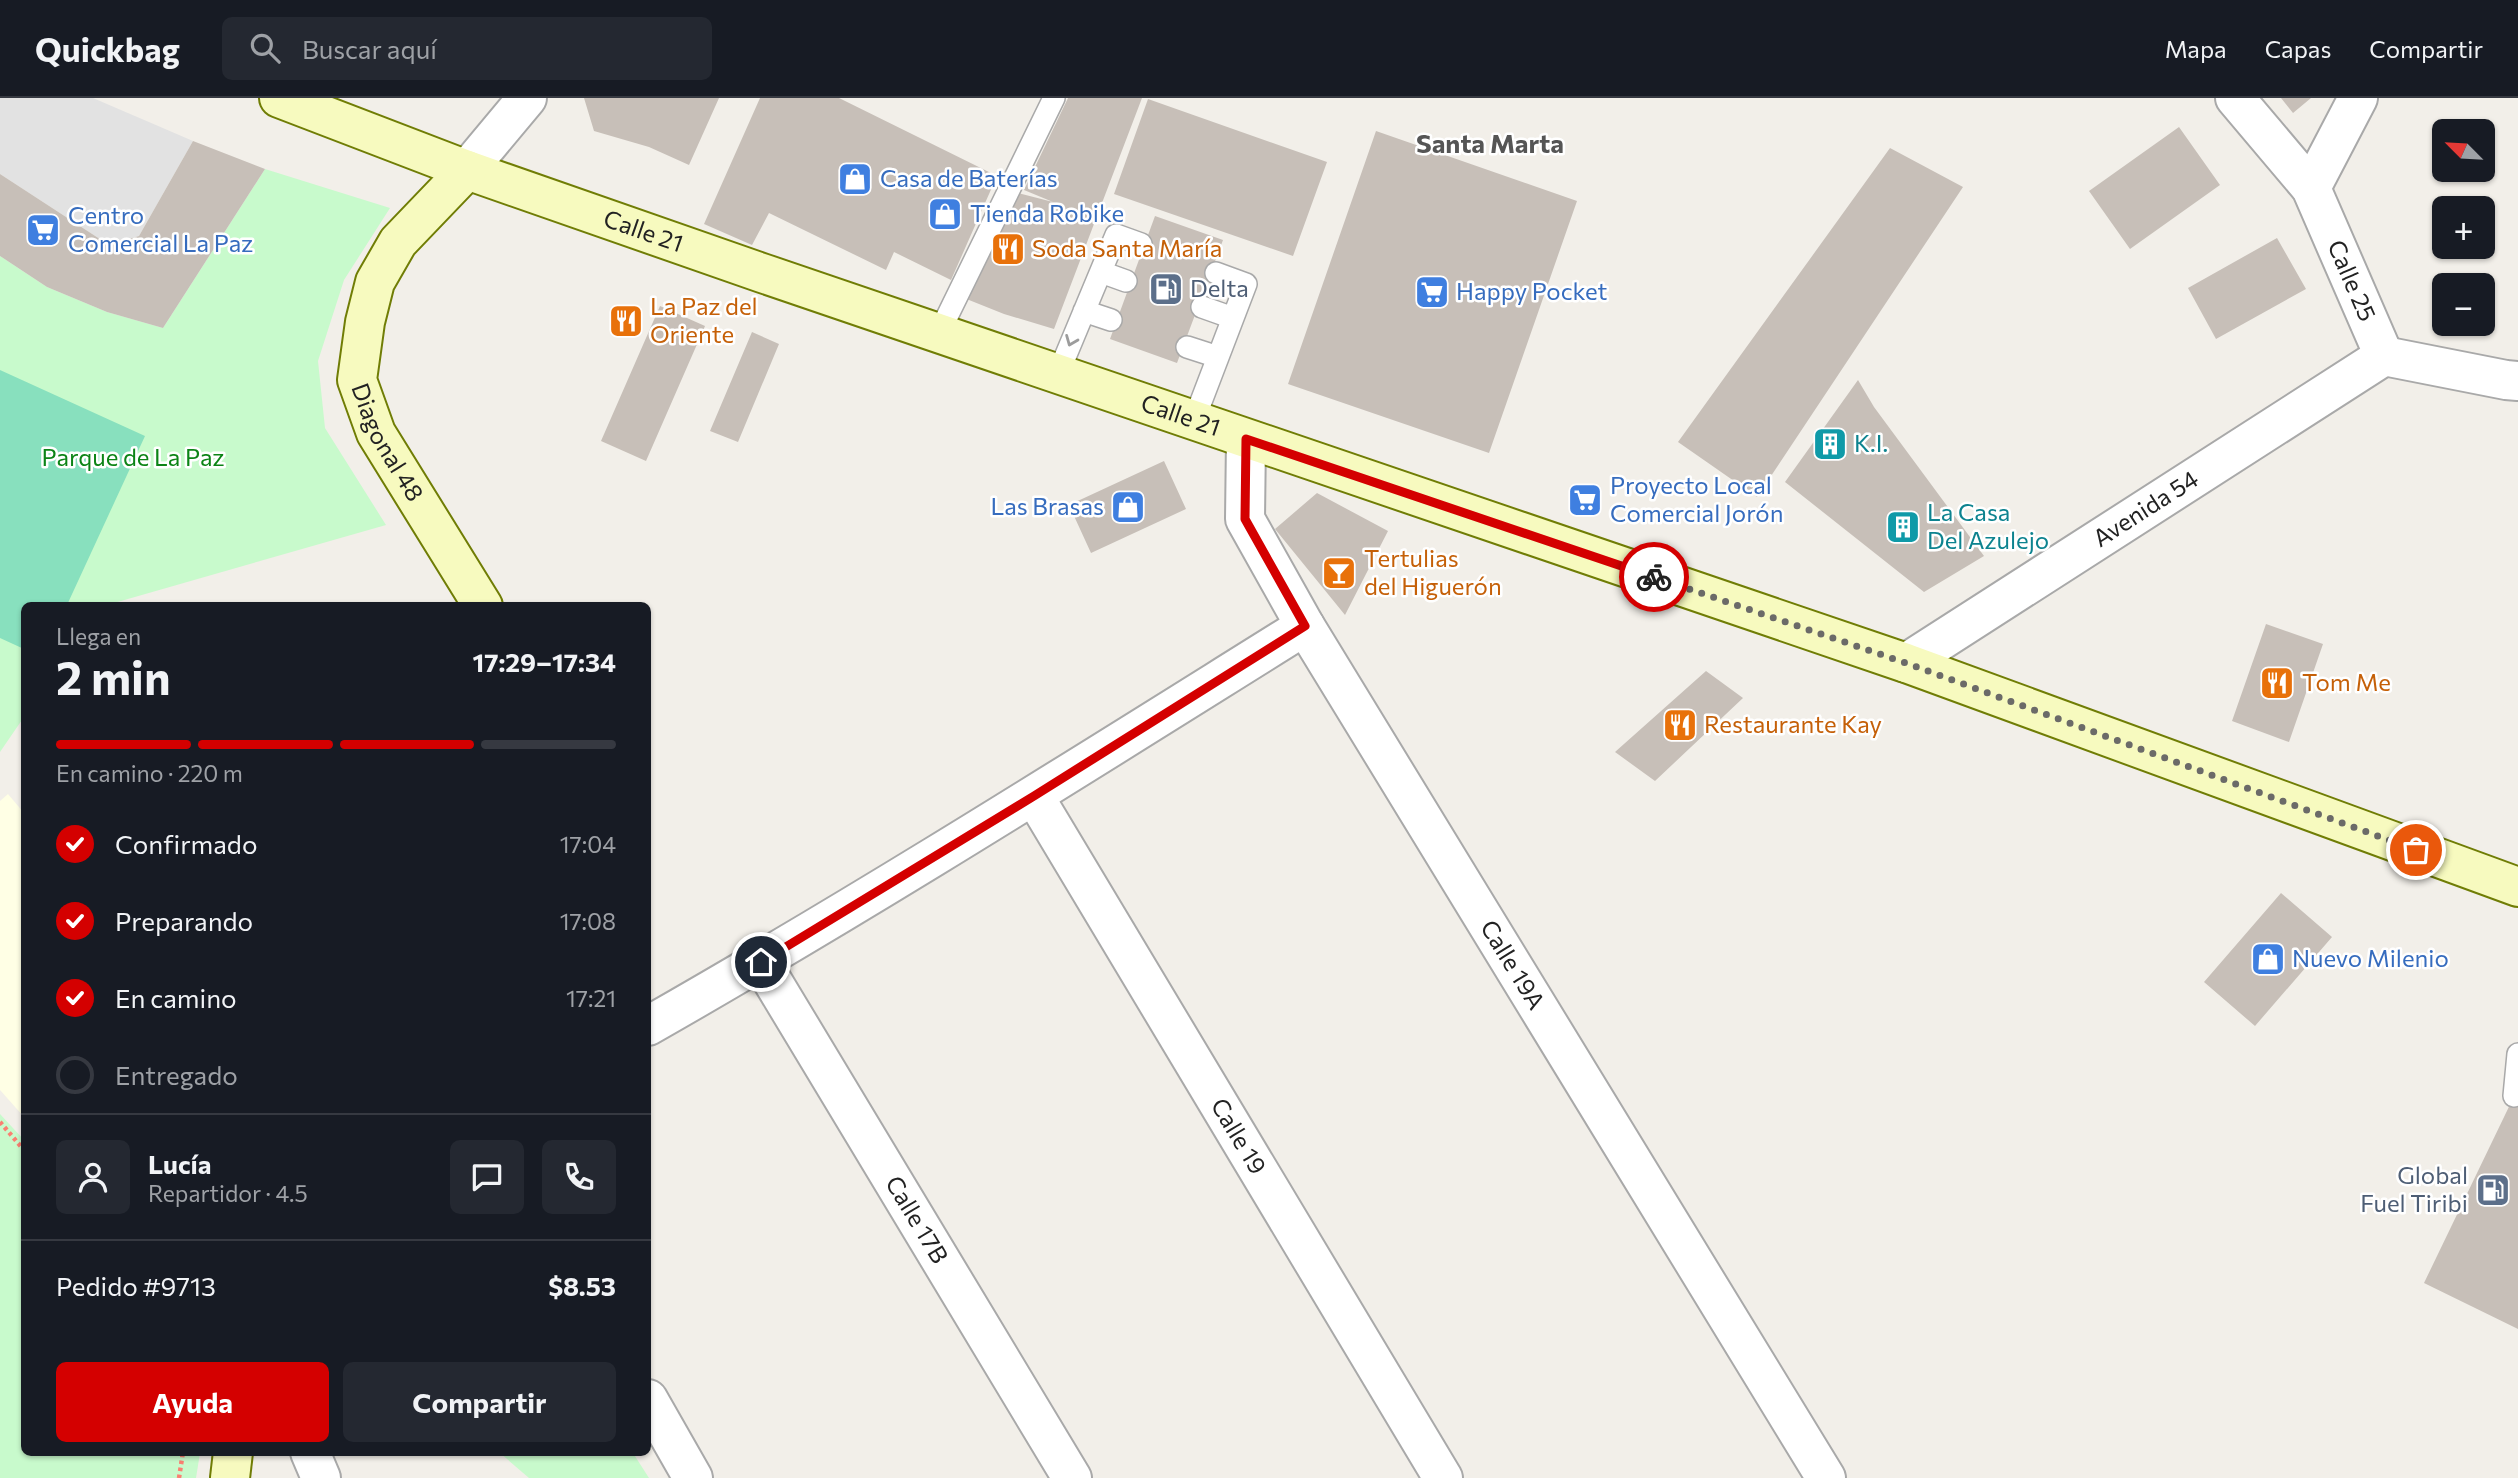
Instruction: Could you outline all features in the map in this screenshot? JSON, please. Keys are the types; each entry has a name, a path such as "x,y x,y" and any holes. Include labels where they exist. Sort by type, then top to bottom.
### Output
{"main road":[{"name":"Calle 21","path":"279,98 467,170 1906,663 2518,887"},
{"name":"Diagonal 48","path":"467,170 398,242 375,282 365,322 357,380 376,433 482,602"},
{"path":"230,1478 233,1456"}],"street":[{"path":"467,170 527,98"},
{"name":"Calle 25","path":"2235,98 2311,188 2384,356"},
{"path":"2311,188 2358,98"},
{"path":"2384,356 2518,381"},
{"name":"Avenida 54","path":"1906,663 2384,356"},
{"name":"Calle 19A","path":"1246,439 1245,519 1305,626 1820,1476"},
{"path":"651,1024 761,962 1034,796 1305,626"},
{"name":"Calle 19","path":"1034,796 1443,1478"},
{"name":"Calle 17B","path":"761,962 1072,1478"},
{"path":"651,1404 693,1478"},
{"path":"312,1456 321,1478"}],"lane":[{"path":"939,333 1054,98"},
{"path":"1058,374 1116,235 1141,244"},
{"path":"1101,272 1126,281"},
{"path":"1194,420 1246,285 1216,273"},
{"path":"1202,307 1233,318"},
{"path":"1084,310 1111,320"},
{"path":"1187,347 1218,357"},
{"path":"2514,1096 2518,1054"}],"path":[{"path":"0,1122 21,1146"},
{"path":"179,1478 182,1456"}],"shaded area":[{"path":"0,98 93,98 193,141 139,236 109,245 0,174"},
{"path":"8,794 21,809 21,1114 0,1090 0,801"}],"green space":[{"name":"Parque de La Paz","path":"265,169 390,208 344,280 318,361 325,428 386,525 117,602 21,602 21,721 0,752 0,256 47,287 107,312 163,328"},
{"path":"0,370 145,436 68,602 21,602 21,648 0,638"},
{"path":"0,1114 21,1137 21,1456 200,1456 196,1478 0,1478"},
{"path":"503,1456 635,1456 649,1478 529,1478"}],"building":[{"path":"584,98 719,98 689,165 649,147 594,131"},
{"path":"760,98 839,98 997,176 951,280 894,252 886,270 769,213 752,245 704,224"},
{"path":"1068,98 1142,98 1054,329 1004,314 959,296 1010,191 1053,202 1024,190"},
{"path":"2281,98 2311,98 2293,113"},
{"path":"1148,99 1327,162 1293,256 1114,194"},
{"path":"2179,127 2220,185 2130,249 2089,191"},
{"name":"Happy Pocket","path":"1376,131 1577,201 1489,453 1288,384"},
{"name":"Centro Comercial La Paz","path":"193,141 265,169 163,328 107,312 47,287 0,256 0,174 109,245 139,236"},
{"path":"1890,148 1963,187 1757,497 1678,442"},
{"name":"Delta","path":"1155,216 1223,240 1177,363 1110,339"},
{"path":"2277,238 2306,289 2216,339 2188,288"},
{"path":"660,306 705,326 646,461 601,441"},
{"path":"752,332 779,344 738,442 710,431"},
{"name":"La Casa Del Azulejo","path":"1858,380 1874,407 1984,556 1924,592 1785,482"},
{"name":"Las Brasas","path":"1164,461 1186,509 1091,553 1069,505"},
{"name":"Tertulias del Higuerón","path":"1317,493 1388,531 1345,615 1275,529"},
{"name":"Tom Me","path":"2266,624 2323,644 2289,742 2232,721"},
{"name":"Restaurante Kay","path":"1706,671 1743,698 1655,781 1615,752"},
{"name":"Nuevo Milenio","path":"2281,893 2332,937 2255,1026 2204,982"},
{"name":"Global Fuel Tiribi","path":"2518,1088 2518,1329 2424,1283"}],"way so far":[{"path":"1654,577 1906,663 2416,850"}],"place":[{"name":"Casa de Baterías","path":"855,179"},
{"name":"Tienda Robike","path":"945,214"},
{"name":"Centro Comercial La Paz","path":"43,230"},
{"name":"Soda Santa María","path":"1008,249"},
{"name":"Delta","path":"1166,289"},
{"name":"Happy Pocket","path":"1432,292"},
{"name":"La Paz del Oriente","path":"626,321"},
{"name":"K.I.","path":"1830,444"},
{"name":"Proyecto Local Comercial Jorón","path":"1585,500"},
{"name":"Las Brasas","path":"1128,507"},
{"name":"La Casa Del Azulejo","path":"1903,527"},
{"name":"Tertulias del Higuerón","path":"1339,573"},
{"name":"Tom Me","path":"2277,683"},
{"name":"Restaurante Kay","path":"1680,725"},
{"name":"Nuevo Milenio","path":"2268,959"},
{"name":"Global Fuel Tiribi","path":"2493,1190"}],"district":[{"name":"Santa Marta","path":"1490,144"}],"route":[{"path":"761,962 1034,796 1305,626 1245,519 1246,439 1654,577"}]}
